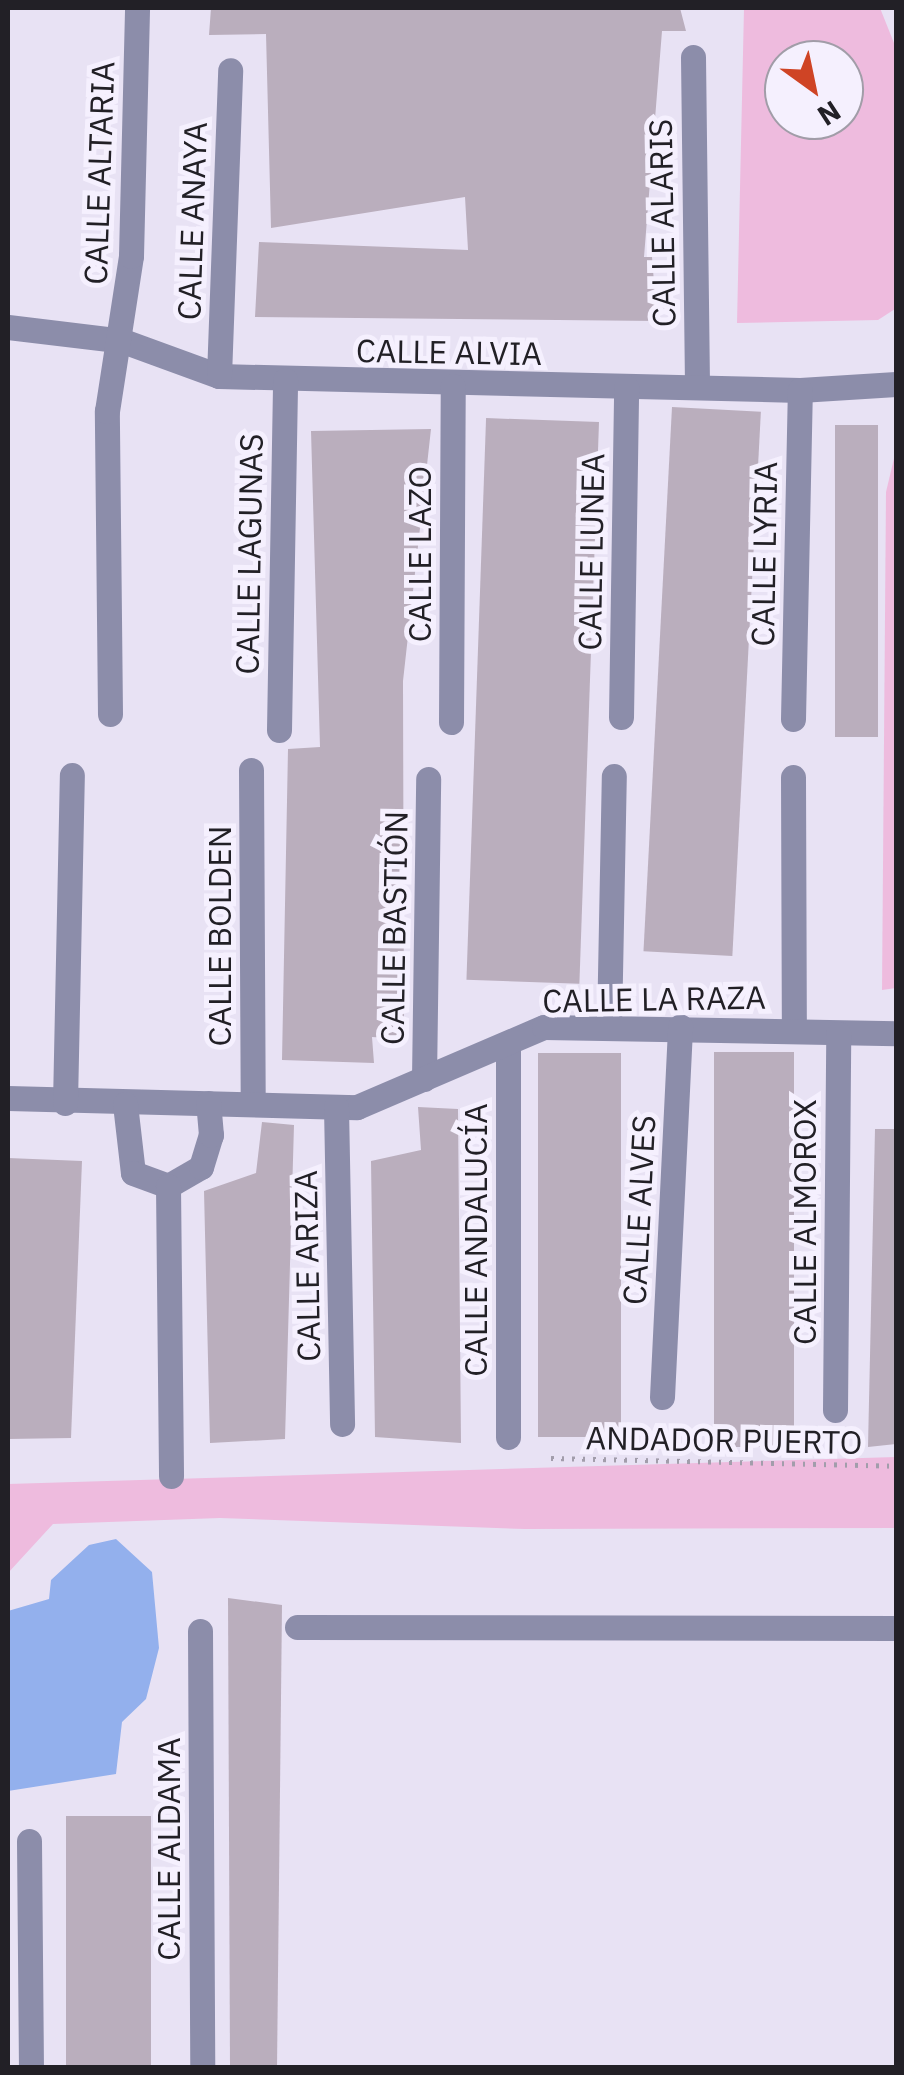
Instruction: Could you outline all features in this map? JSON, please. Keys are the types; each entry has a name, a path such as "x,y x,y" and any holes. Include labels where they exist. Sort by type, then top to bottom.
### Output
{"street":[{"name":"CALLE ALTARIA","path":"110,714 107,411 122,340 137,8"},
{"name":"CALLE ALARIS","path":"693,57 698,388"},
{"name":"CALLE ANAYA","path":"218,376 230,70"},
{"name":"CALLE ALVIA","path":"8,327 122,340 218,376 452,386 800,390 896,384"},
{"name":"CALLE LAGUNAS","path":"279,730 285,380"},
{"name":"CALLE LAZO","path":"451,722 452,386"},
{"name":"CALLE LUNEA","path":"621,717 626,387"},
{"name":"CALLE LYRIA","path":"793,719 800,390"},
{"name":"CALLE BOLDEN","path":"251,770 253,1101"},
{"path":"64,1103 72,774"},
{"path":"609,1027 614,776"},
{"path":"794,776 794,1030"},
{"name":"CALLE BASTIÓN","path":"424,1079 428,779"},
{"name":"CALLE LA RAZA","path":"8,1098 64,1103 253,1101 357,1107 544,1027 680,1026 896,1033"},
{"name":"CALLE ALVES","path":"662,1397 680,1026"},
{"name":"CALLE ALMOROX","path":"836,1410 838,1034"},
{"name":"CALLE ANDALUCÍA","path":"508,1043 508,1437"},
{"path":"168,1186 201,1167 211,1135 208,1103"},
{"path":"125,1104 133,1172 168,1186"},
{"name":"CALLE ARIZA","path":"336,1107 342,1424"},
{"path":"168,1186 172,1476"},
{"path":"297,1627 896,1628"},
{"name":"CALLE ALDAMA","path":"200,1631 202,2068"},
{"path":"29,1841 31,2068"}],"path":[{"name":"ANDADOR PUERTO","path":"551,1458 896,1466"}],"shaded area":[{"path":"744,8 880,8 896,48 895,309 878,320 737,323"},
{"path":"896,450 896,988 882,990 886,492"},
{"path":"896,1457 896,1528 525,1529 220,1518 53,1524 8,1573 8,1484"}],"water":[{"path":"116,1539 152,1572 159,1648 146,1699 122,1722 116,1774 8,1791 8,1611 49,1599 51,1580 89,1545"}],"building":[{"path":"211,8 680,8 686,31 662,31 644,257 652,257 657,321 255,317 259,242 468,250 465,197 271,228 266,34 209,35"},
{"path":"672,407 761,412 732,956 643,951"},
{"path":"486,418 599,422 579,984 466,980"},
{"path":"835,425 878,425 878,737 835,737"},
{"path":"431,429 403,681 404,1039 372,1037 374,1063 282,1060 288,749 320,747 311,431"},
{"path":"714,1052 794,1052 794,1447 714,1447"},
{"path":"538,1053 621,1053 621,1437 538,1437"},
{"path":"418,1107 458,1109 461,1443 375,1437 371,1161 421,1150"},
{"path":"262,1122 294,1125 285,1439 210,1443 204,1191 256,1173"},
{"path":"875,1129 896,1129 896,1444 868,1447"},
{"path":"8,1158 82,1161 71,1438 8,1439"},
{"path":"228,1598 282,1605 277,2068 230,2068"},
{"path":"66,1816 151,1816 151,2068 66,2068"}]}
